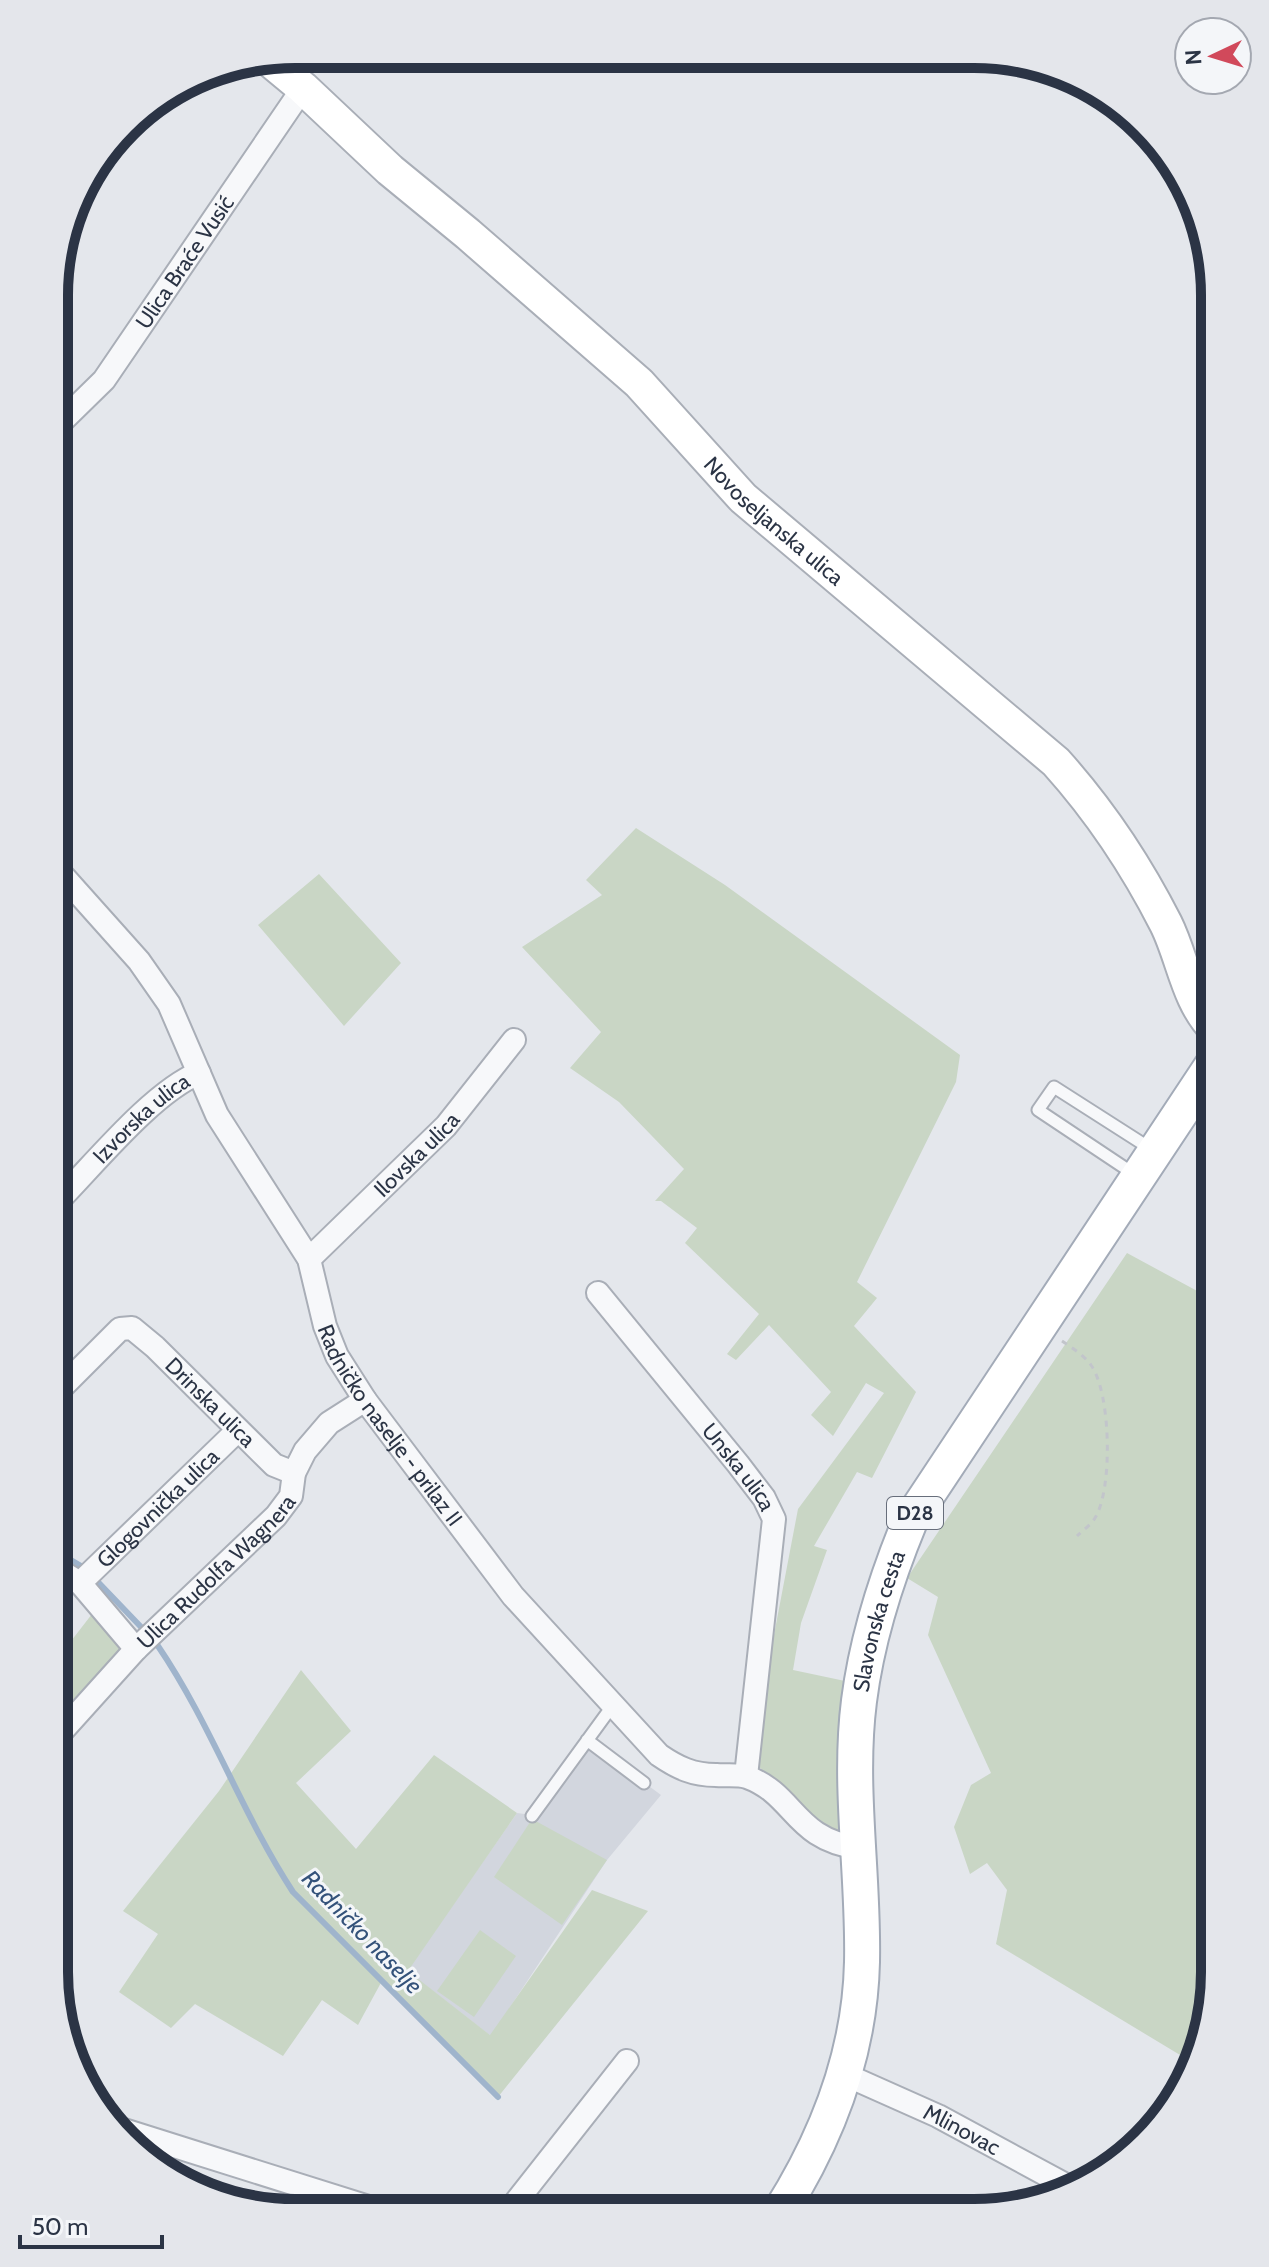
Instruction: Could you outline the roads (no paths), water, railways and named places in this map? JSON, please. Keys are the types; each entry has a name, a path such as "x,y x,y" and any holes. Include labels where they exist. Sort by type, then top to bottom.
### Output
{"main road":[{"name":"Novoseljanska ulica","path":"280,69 390,170 639,383 743,498 1056,762 1088,798 1147,888 1168,927 1201,1009"},
{"name":"Slavonska cesta","path":"787,2199 826,2128 846,2075 859,2010 862,1962 859,1703 871,1633 887,1577 910,1521 1201,1082"}],"street":[{"name":"Ulica Braće Vusić","path":"68,415 104,380 303,88"},
{"name":"Radničko naselje - prilaz II","path":"68,882 147,972 169,1004 217,1115 309,1259 325,1326 337,1356 365,1400 513,1596 659,1755 682,1770 746,1776"},
{"name":"Ilovska ulica","path":"309,1259 446,1126 514,1040"},
{"name":"Izvorska ulica","path":"68,1191 151,1107 182,1080 199,1073"},
{"name":"Unska ulica","path":"598,1293 738,1464 764,1498 774,1519 746,1776"},
{"name":"Drinska ulica","path":"68,1381 120,1329 132,1328 274,1465 294,1473"},
{"name":"Ulica Rudolfa Wagnera","path":"68,1724 136,1649 276,1516 291,1496 294,1473 305,1451 329,1423 365,1400"},
{"name":"Glogovnička ulica","path":"80,1583 237,1431"},
{"path":"68,1576 80,1583 136,1649"},
{"path":"746,1776 771,1792 810,1832 832,1845 859,1848"},
{"path":"518,2199 627,2061"},
{"name":"Mlinovac","path":"846,2075 938,2116 1060,2182"},
{"path":"136,2134 343,2199"}],"lane":[{"path":"1054,1087 1146,1163 1038,1110 1054,1087"},
{"path":"532,1816 613,1705"},
{"path":"587,1740 644,1783"}],"waterway":[{"name":"Radničko naselje","path":"68,1558 81,1566"},
{"name":"Radničko naselje","path":"97,1581 142,1628"},
{"name":"Radničko naselje","path":"158,1646 194,1706 258,1832 293,1892 498,2097"}]}
